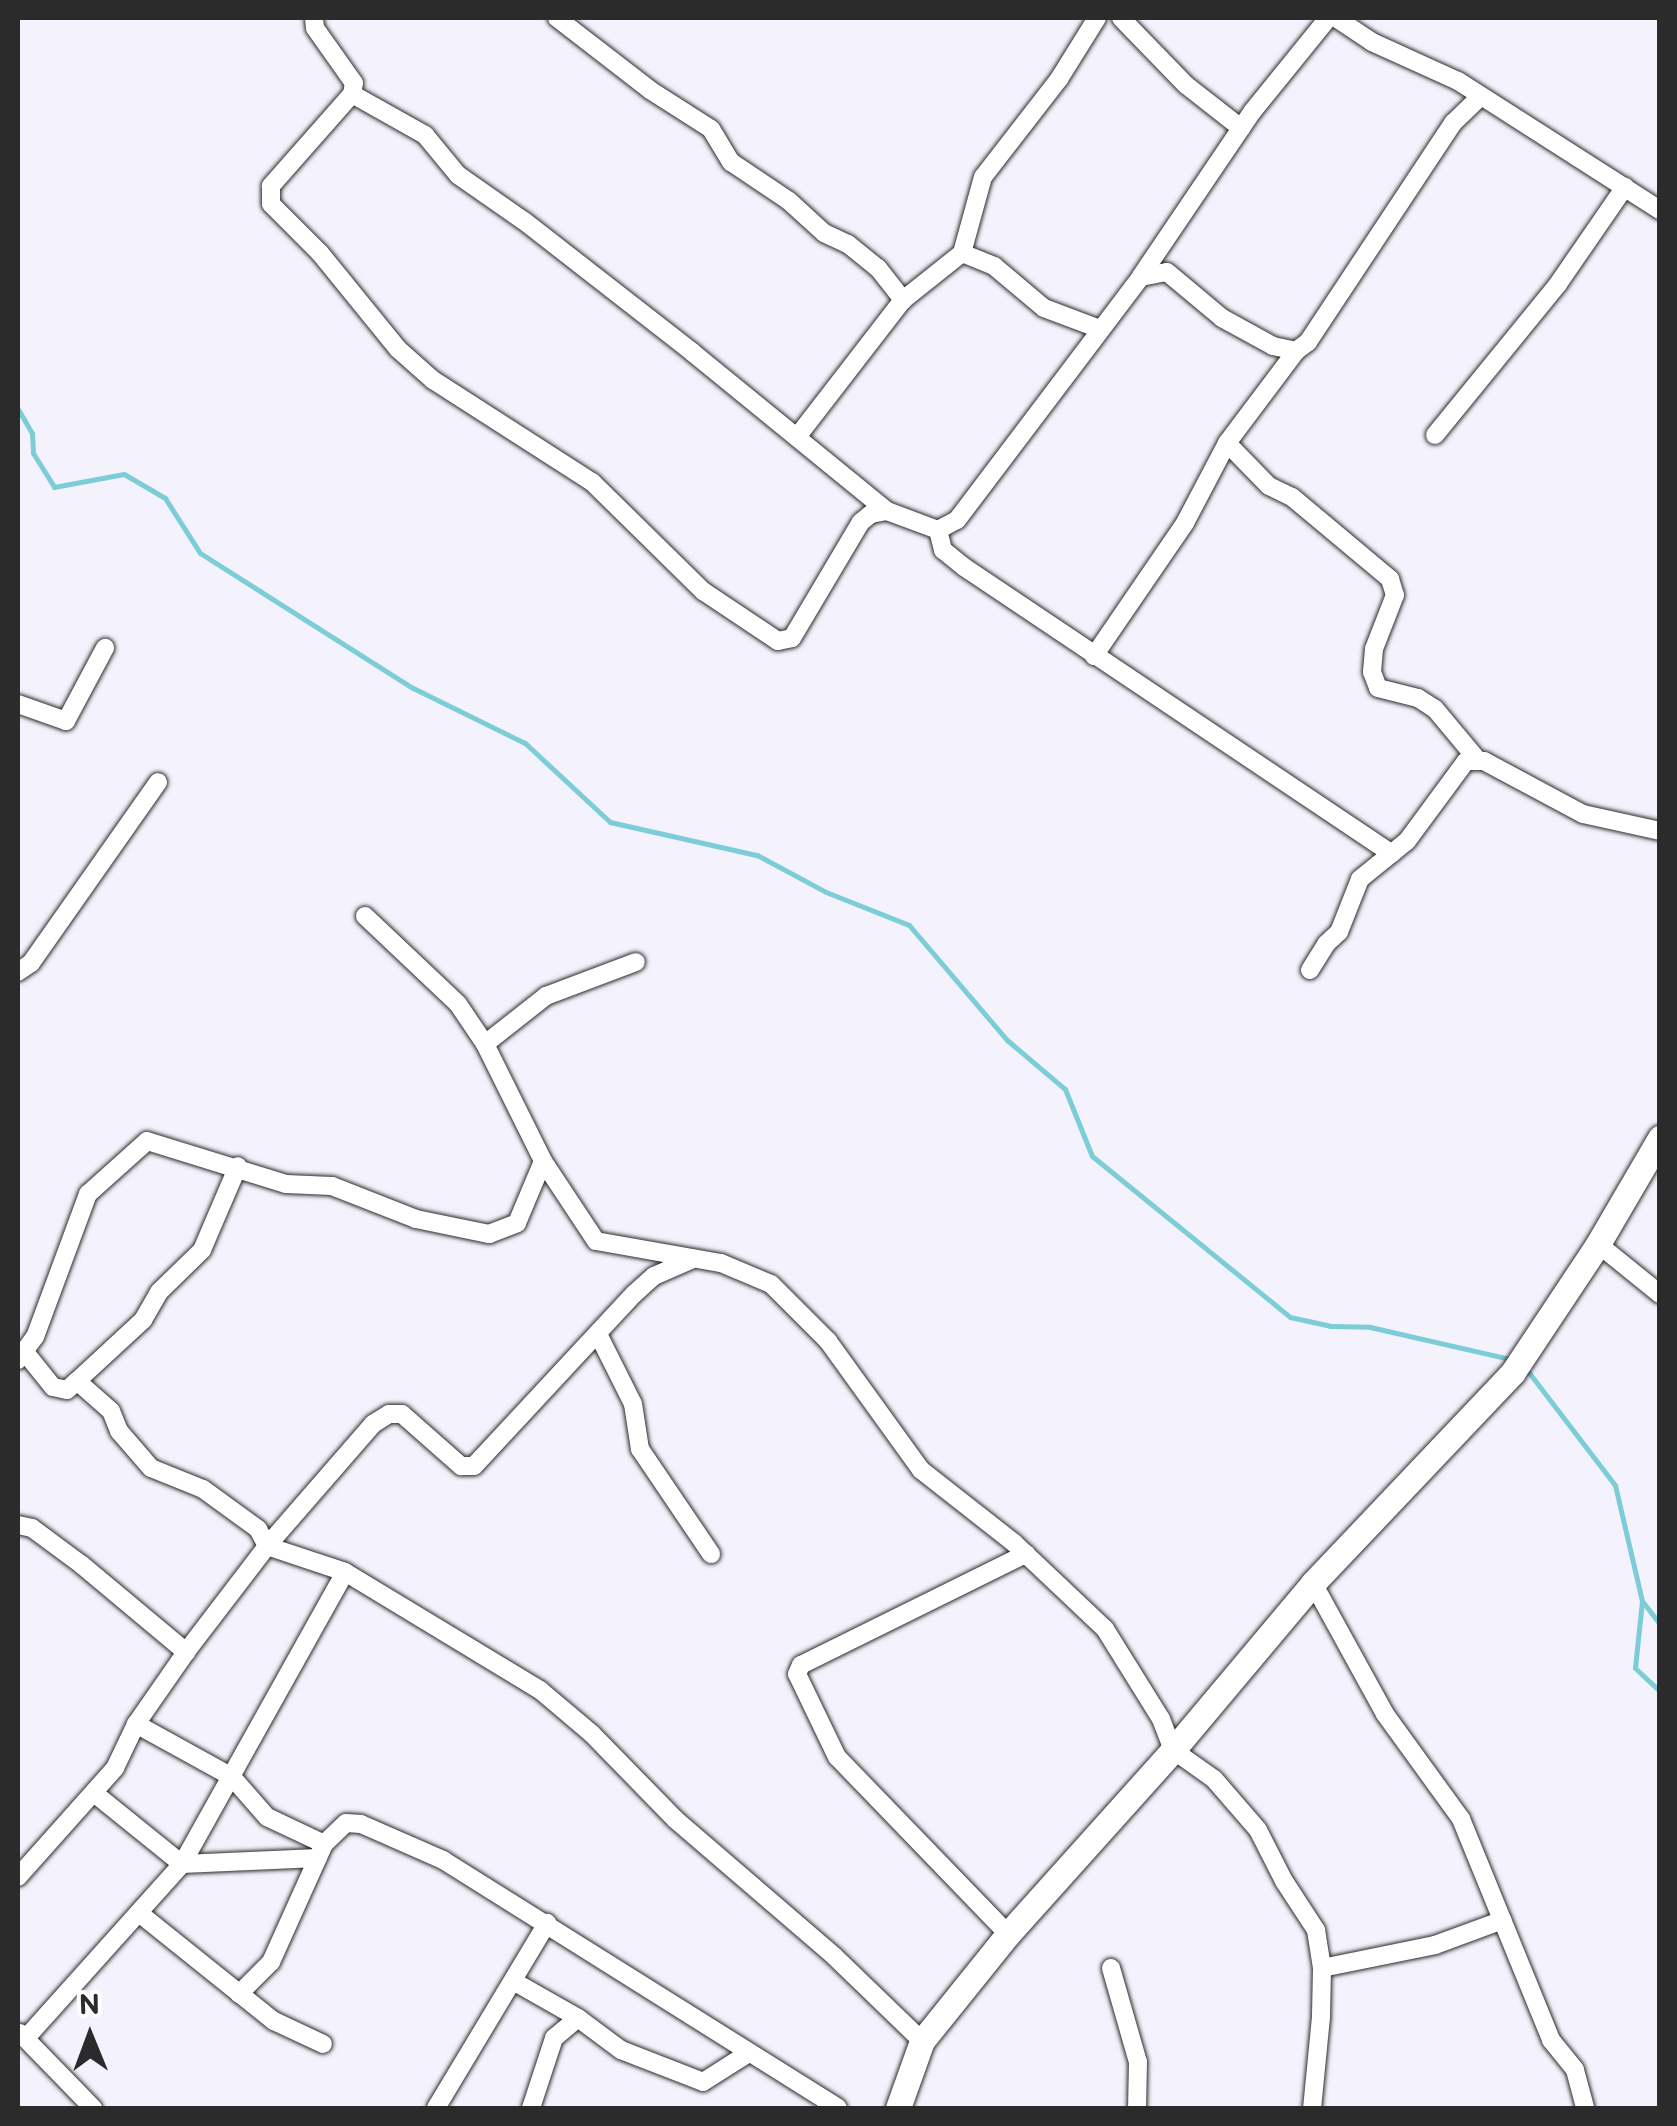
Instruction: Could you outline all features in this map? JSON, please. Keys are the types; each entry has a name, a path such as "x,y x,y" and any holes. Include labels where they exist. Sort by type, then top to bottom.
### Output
{"street":[{"path":"314,18 315,28 354,83 352,94 271,186 271,204 320,253 398,349 433,380 592,482 703,591 758,632 786,641 860,522 870,514 887,511"},
{"path":"557,18 650,90 711,130 732,162 789,201 824,233 848,244 878,268 903,300"},
{"path":"797,437 903,300 962,253 983,177 1059,79 1098,18"},
{"path":"1120,18 1186,85 1241,128"},
{"path":"352,94 425,135 458,175 524,221 887,511 938,530 957,520 1141,277 1241,128 1332,18 1372,42 1458,81 1660,210"},
{"path":"1094,656 1185,523 1227,443 1296,350 1308,342 1453,124 1480,97"},
{"path":"1436,434 1558,284 1625,187"},
{"path":"962,253 994,266 1044,308 1100,329"},
{"path":"1141,277 1167,272 1222,318 1273,346 1296,350"},
{"path":"1227,443 1269,486 1292,497 1390,580 1395,595 1374,649 1372,672 1378,688 1418,698 1435,709 1476,758 1582,814 1660,831"},
{"path":"938,530 942,550 1392,854"},
{"path":"18,704 66,721 106,648"},
{"path":"1310,970 1326,944 1340,932 1360,879 1407,840 1458,766 1476,758"},
{"path":"18,972 31,963 158,782"},
{"path":"365,916 458,1004 486,1044 543,1161 596,1241 721,1263 771,1284 828,1341 920,1470 1026,1554 1105,1629 1162,1718 1173,1750 1214,1779 1251,1819 1316,1930 1322,1968 1312,2108"},
{"path":"486,1044 546,996 636,962"},
{"path":"898,2108 922,2041 1008,1934 1173,1750 1313,1584 1513,1372 1598,1244 1660,1138"},
{"path":"238,1166 202,1250 159,1292 143,1320 77,1382 67,1390 53,1387 20,1356 35,1337 88,1194 134,1148 148,1141 238,1166 286,1184 332,1186 416,1219 489,1234 517,1223 543,1161"},
{"path":"1598,1244 1660,1294"},
{"path":"18,1877 94,1793 125,1751 136,1724 186,1652 267,1546 372,1424 389,1414 402,1414 461,1466 474,1466 654,1276 691,1260"},
{"path":"598,1334 633,1404 640,1449 712,1554"},
{"path":"77,1382 111,1411 117,1427 151,1468 203,1488 258,1528 267,1546 345,1572 540,1690 592,1734 676,1820 834,1956 922,2041"},
{"path":"18,1524 32,1528 82,1565 186,1652"},
{"path":"1008,1934 836,1757 797,1674 801,1665 1026,1554"},
{"path":"92,2108 22,2034 182,1864 345,1572"},
{"path":"1313,1584 1385,1714 1461,1820 1551,2040 1575,2070 1585,2108"},
{"path":"136,1724 232,1777 266,1817 321,1851"},
{"path":"94,1793 182,1864 321,1851"},
{"path":"239,1994 271,1962 321,1851 346,1823 361,1824 444,1860 746,2054 838,2108"},
{"path":"139,1913 296,2035 323,2044"},
{"path":"1322,1968 1435,1945 1503,1920"},
{"path":"436,2108 547,1923"},
{"path":"1111,1968 1138,2062 1137,2108"},
{"path":"512,1981 578,2018 621,2050 703,2082 746,2054"},
{"path":"531,2108 554,2038 578,2018"}],"waterway":[{"path":"18,409 32,433 33,453 54,487 124,474 165,498 200,553 413,688 525,743 610,822 757,855 826,892 909,925 1007,1040 1065,1089 1092,1156 1290,1317 1331,1326 1370,1327 1510,1359"},
{"path":"1527,1370 1615,1485 1642,1601 1660,1624"},
{"path":"1642,1601 1635,1668 1660,1691"}]}
